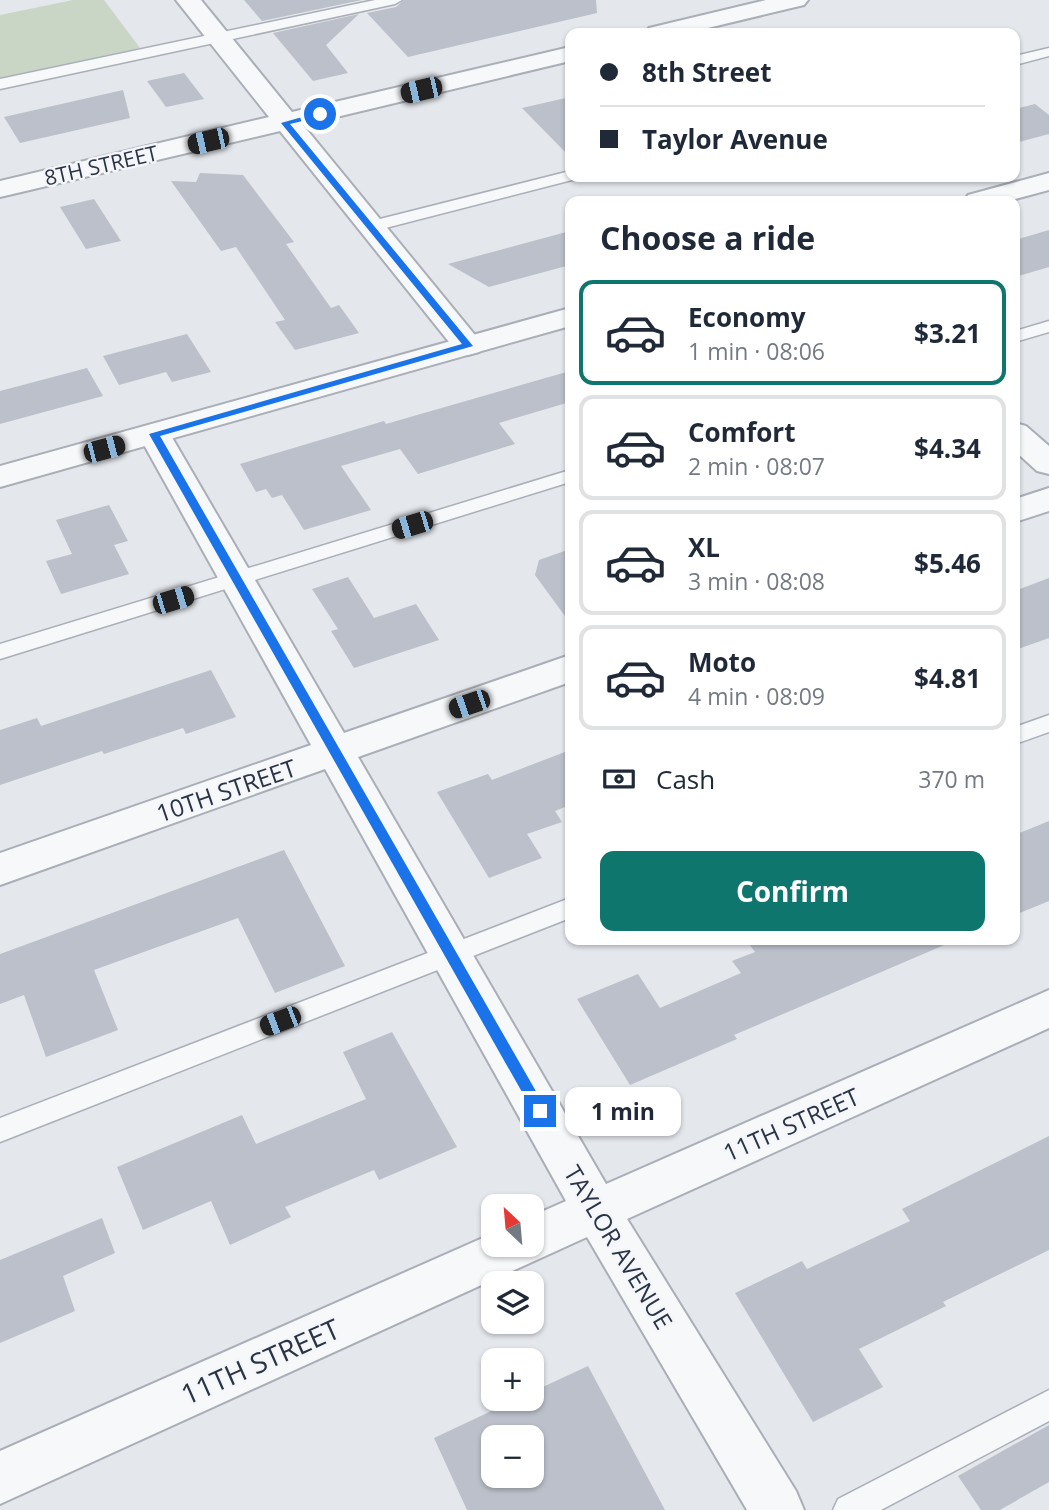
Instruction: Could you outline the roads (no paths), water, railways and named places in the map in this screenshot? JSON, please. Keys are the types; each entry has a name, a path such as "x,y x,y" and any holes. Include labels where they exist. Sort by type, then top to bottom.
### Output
{"street":[{"path":"188,0 468,346"},
{"path":"679,28 796,0"},
{"name":"8TH STREET","path":"0,189 565,55"},
{"path":"996,196 1049,181"},
{"path":"0,477 565,318"},
{"name":"TAYLOR AVENUE","path":"154,434 596,1210 777,1510"},
{"path":"1020,438 1049,464"},
{"path":"1020,509 1049,499"},
{"name":"10TH STREET","path":"0,869 565,670"},
{"name":"11TH STREET","path":"544,1234 1049,1008"},
{"name":"11TH STREET","path":"0,1478 491,1257"}],"lane":[{"path":"0,84 395,0"},
{"path":"1020,60 1049,52"},
{"path":"370,227 565,177"},
{"path":"1020,335 1049,326"},
{"path":"0,652 565,478"},
{"path":"1020,734 1049,723"},
{"path":"0,1130 565,910"},
{"path":"849,1510 1049,1405"}]}
